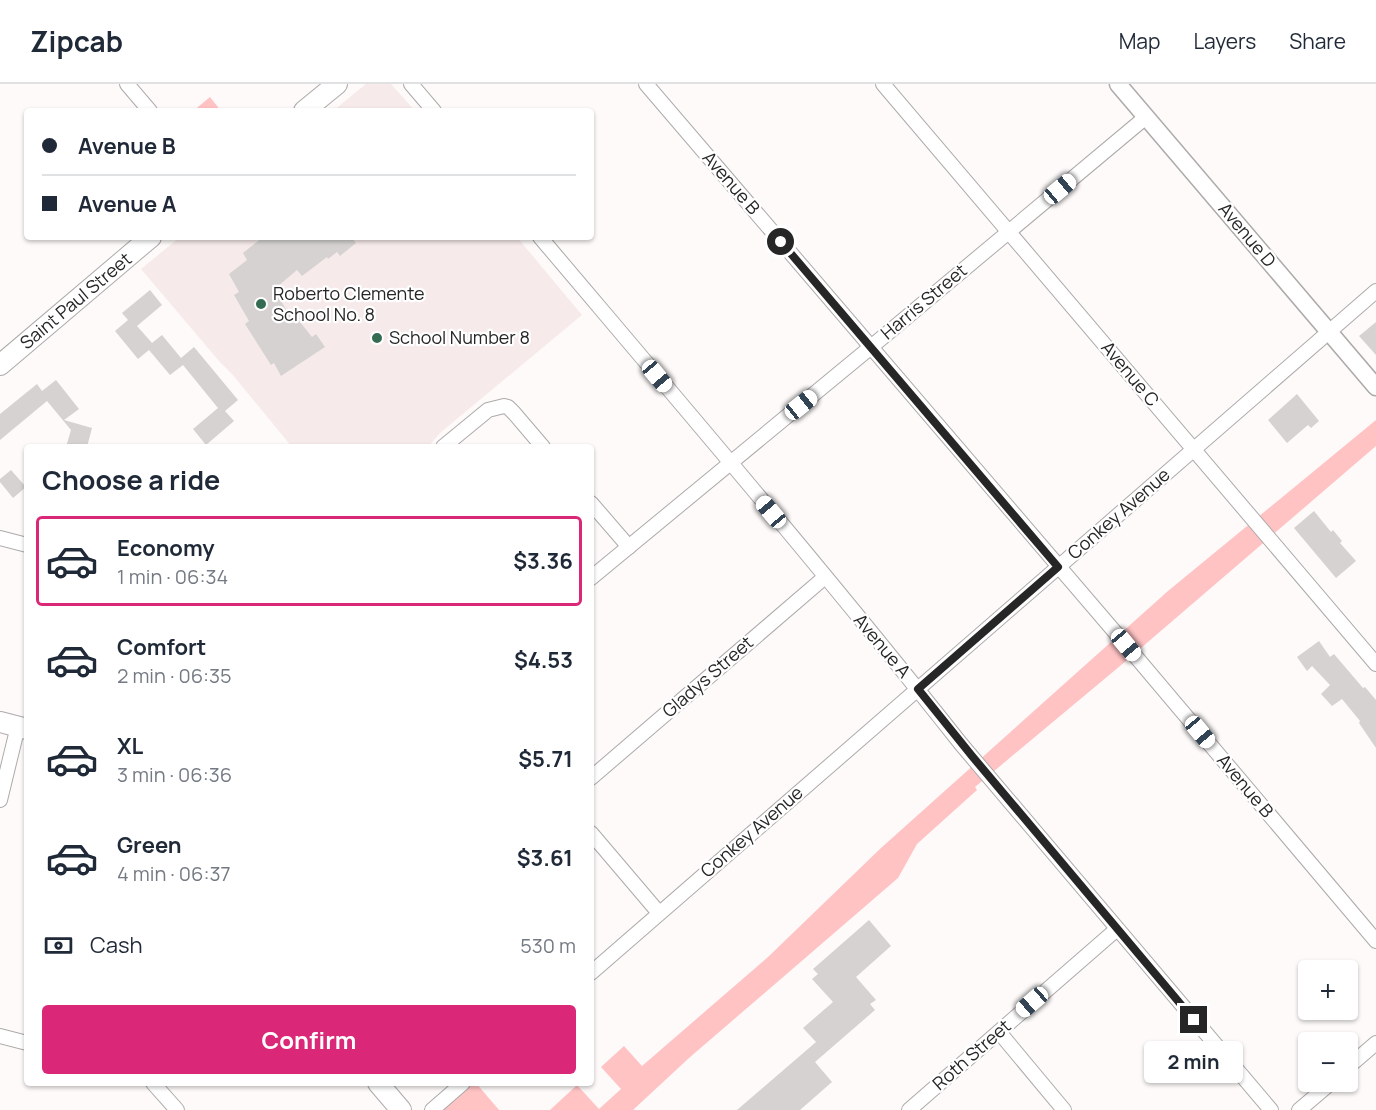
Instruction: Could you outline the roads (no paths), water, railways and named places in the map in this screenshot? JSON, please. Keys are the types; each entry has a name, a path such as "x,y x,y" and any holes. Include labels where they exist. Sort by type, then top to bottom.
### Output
{"main road":[{"path":"307,108 337,84"},
{"name":"Saint Paul Street","path":"0,365 147,240"},
{"path":"381,1086 401,1110"}],"street":[{"path":"127,84 147,108"},
{"path":"411,84 431,108"},
{"name":"Avenue B","path":"646,84 1376,941"},
{"name":"Avenue C","path":"883,84 1376,664"},
{"name":"Avenue D","path":"1118,84 1376,387"},
{"name":"Harris Street","path":"594,575 1146,117"},
{"name":"Avenue A","path":"543,240 918,689 961,744 1270,1110"},
{"name":"Conkey Avenue","path":"594,970 1376,291"},
{"path":"447,444 488,410 504,406 514,413 540,444"},
{"path":"594,507 628,547"},
{"path":"0,538 24,544"},
{"name":"Gladys Street","path":"594,775 825,577"},
{"path":"0,800 15,726"},
{"path":"594,837 659,914"},
{"name":"Roth Street","path":"909,1110 1117,930"},
{"path":"999,1032 1064,1110"},
{"path":"0,1036 24,1042"},
{"path":"1358,1059 1376,1043"},
{"path":"156,1086 177,1110"},
{"path":"432,1110 460,1086"},
{"path":"1299,1110 1320,1092"}],"place":[{"name":"Roberto Clemente School No. 8","path":"261,304"},
{"name":"School Number 8","path":"377,338"}]}
